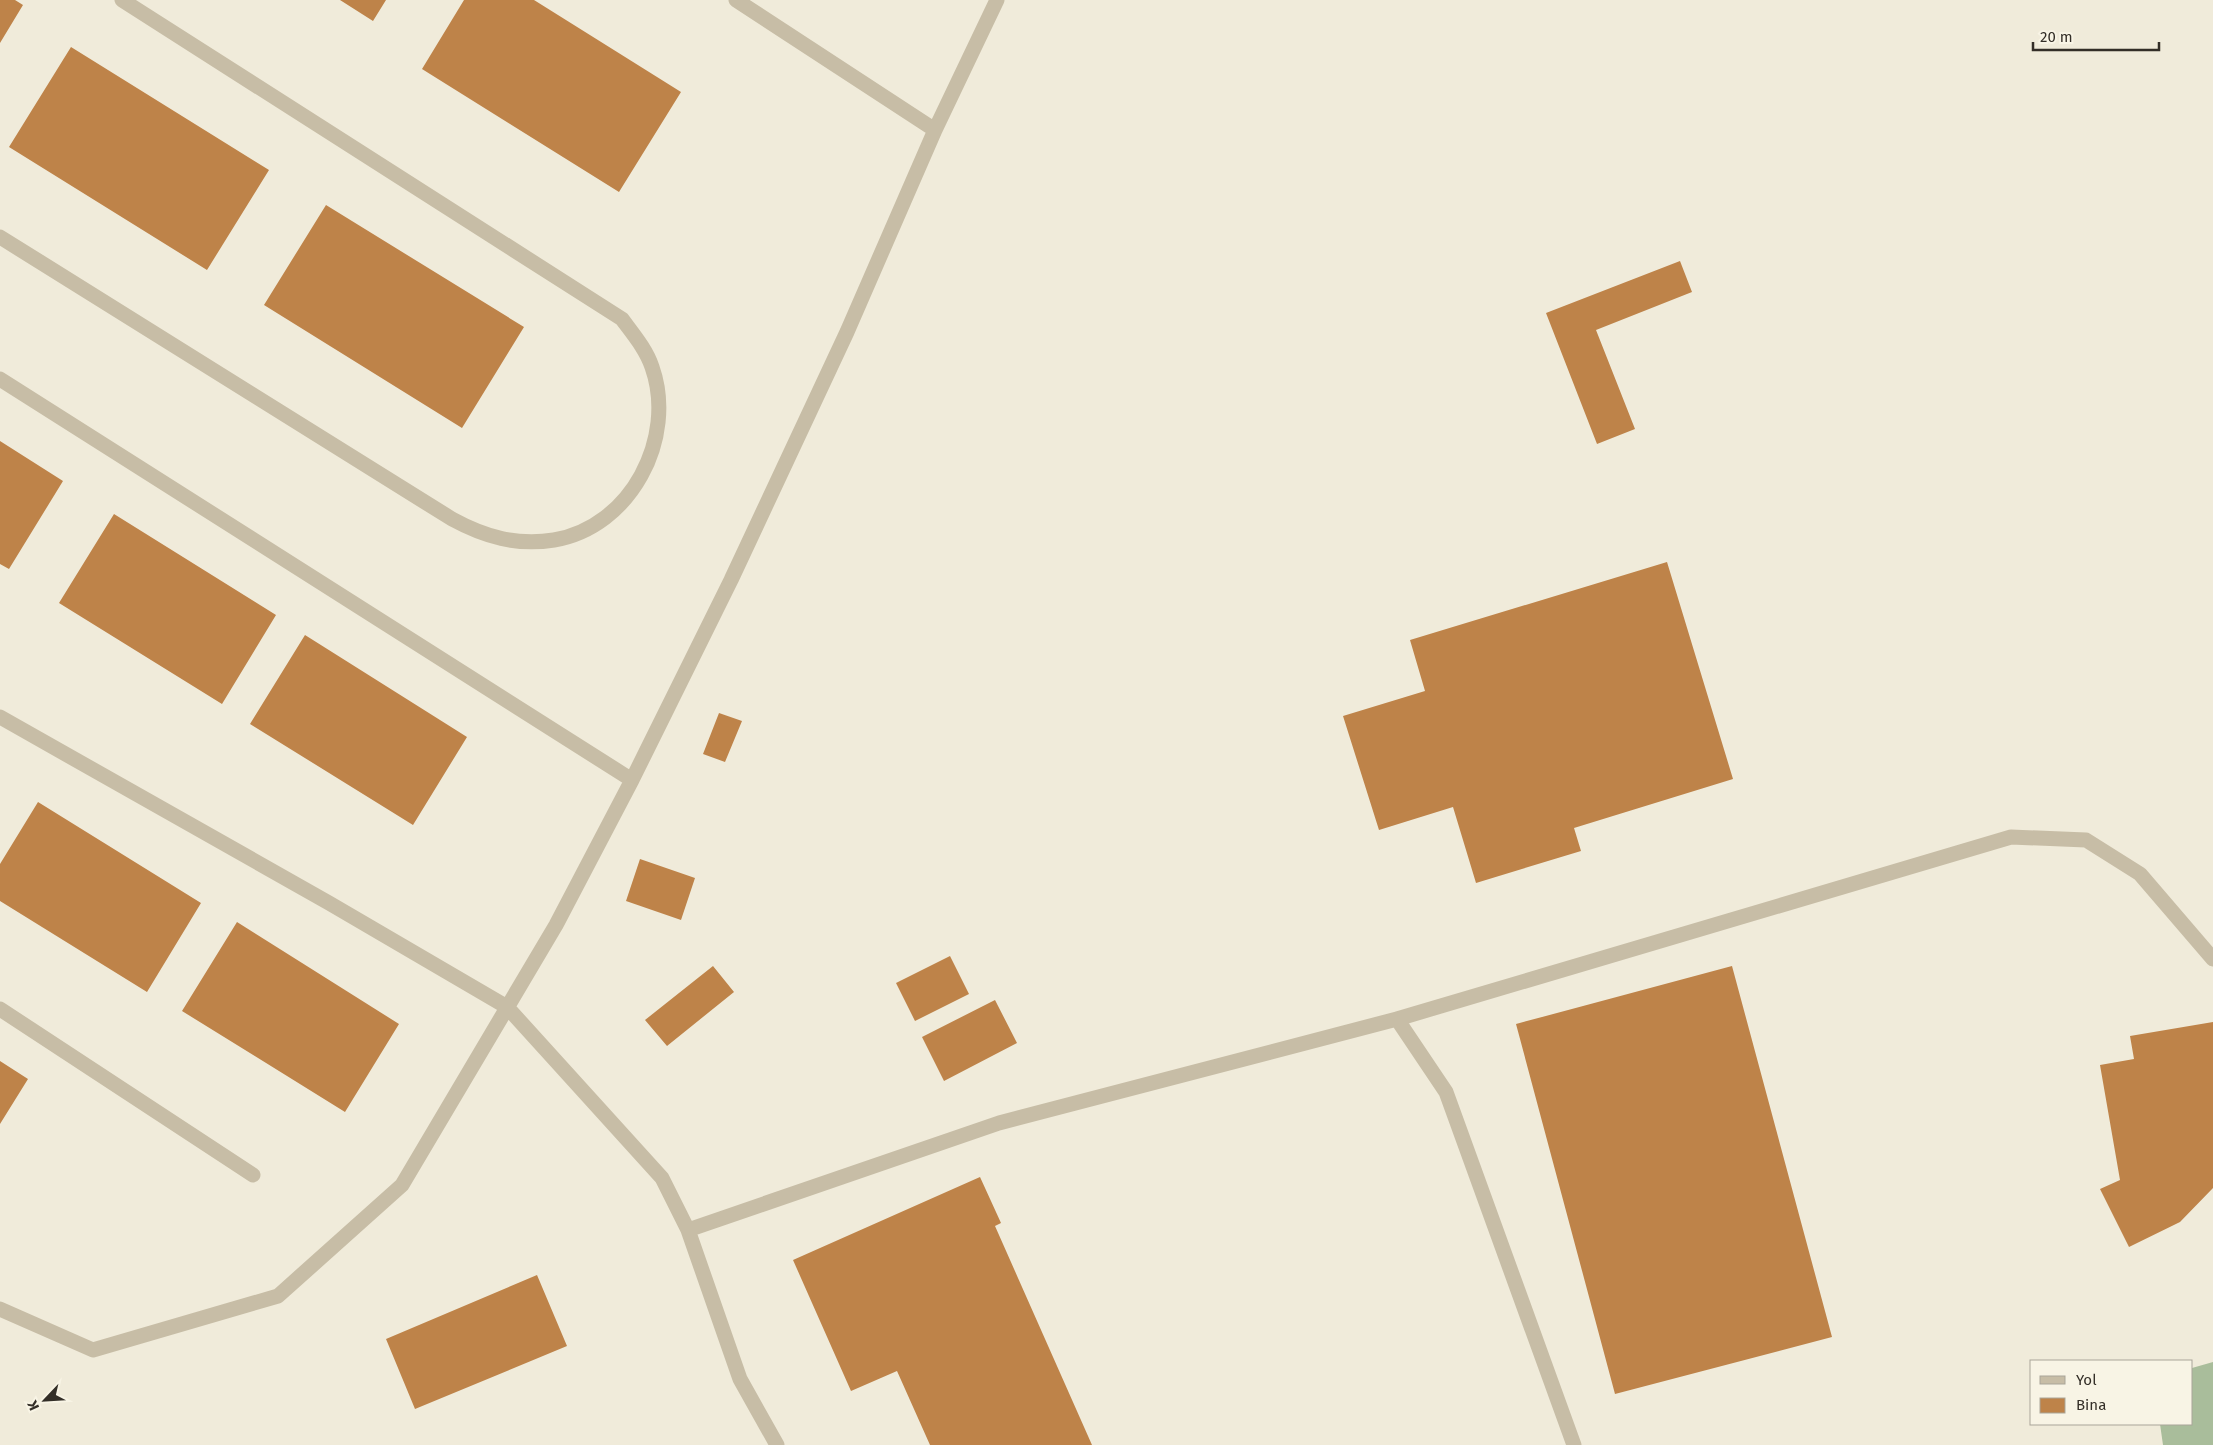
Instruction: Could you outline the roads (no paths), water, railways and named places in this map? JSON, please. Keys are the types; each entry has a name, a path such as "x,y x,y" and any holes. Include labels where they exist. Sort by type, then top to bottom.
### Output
{"street":[{"path":"0,237 452,519 476,532 502,540 529,542 556,540 581,531 605,518 625,499 641,478 653,452 658,424 658,395 652,367 639,341 622,319 122,0"},
{"path":"736,0 935,130"},
{"path":"0,1309 93,1350 278,1296 402,1185 556,925 632,780 730,580 839,349 935,130 997,0"},
{"path":"0,379 632,780"},
{"path":"0,717 329,903 507,1007 662,1178 688,1230 740,1379 777,1445"},
{"path":"688,1230 999,1123 1397,1018 2011,837 2086,840 2140,874 2213,959"},
{"path":"0,1008 253,1175"},
{"path":"1397,1018 1446,1092 1574,1445"}]}
